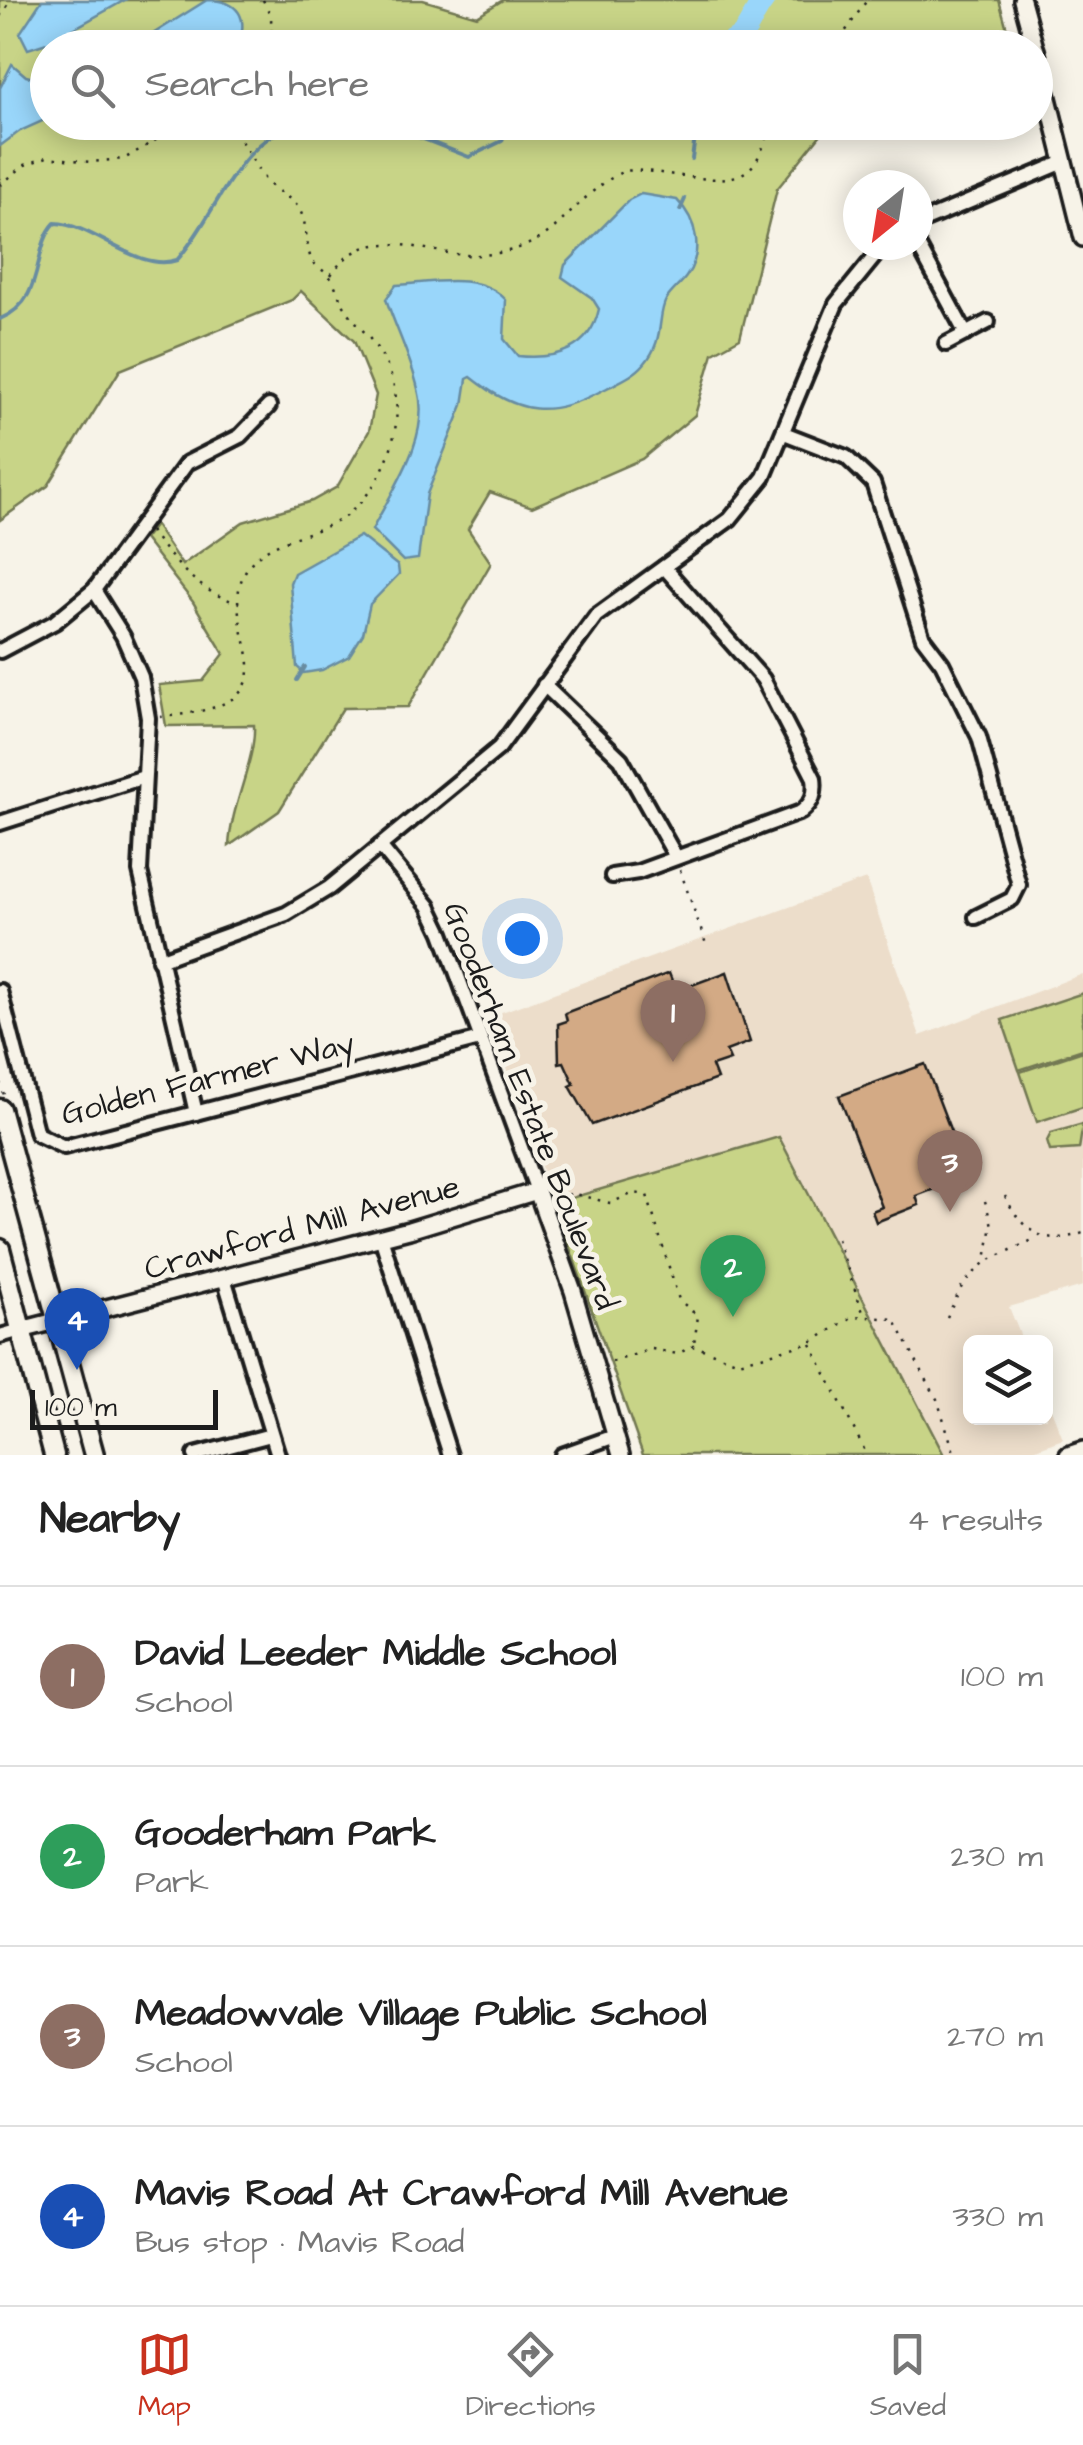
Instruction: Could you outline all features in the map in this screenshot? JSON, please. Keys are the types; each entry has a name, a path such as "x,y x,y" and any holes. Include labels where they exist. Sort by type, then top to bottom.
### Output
{"main road":[{"path":"0,1109 94,1455"},
{"path":"0,1249 54,1455"}],"street":[{"path":"1022,0 1030,30"},
{"path":"1053,119 1083,238"},
{"path":"933,217 1064,162"},
{"path":"159,960 286,914 329,888 499,748 596,616 730,519 764,476 836,304 872,260"},
{"path":"926,260 966,334"},
{"path":"946,344 988,322"},
{"path":"0,650 55,622 94,590 187,462 240,436 269,406"},
{"path":"784,433 846,457 873,483 923,638 942,664 979,737 1019,885 1012,899 976,917"},
{"path":"612,876 676,858 801,812 816,791 814,778 763,678 664,567"},
{"path":"94,590 123,636 141,677 148,718 140,871 196,1113"},
{"path":"544,685 621,759 676,858"},
{"path":"0,823 144,777"},
{"name":"Gooderham Estate Boulevard","path":"380,846 429,906 573,1291 621,1455"},
{"name":"Golden Farmer Way","path":"0,992 37,1134 64,1148 480,1039"},
{"name":"Crawford Mill Avenue","path":"21,1330 381,1237 537,1191"},
{"path":"381,1237 450,1455"},
{"path":"224,1278 278,1455"},
{"path":"0,1336 21,1330"},
{"path":"195,1455 271,1435"},
{"path":"562,1455 615,1436"},
{"path":"1068,1455 1083,1450"}],"path":[{"path":"0,16 12,0"},
{"path":"263,0 271,16 271,30"},
{"path":"846,30 867,0"},
{"path":"0,186 25,166 46,157 91,162 124,159 156,140"},
{"path":"148,718 201,713 239,692 251,669 240,581 256,557 336,525 371,490 392,444 397,404 393,379 372,340 342,304 330,277 312,262 298,207 262,174 241,140"},
{"path":"330,277 351,253 377,244 412,242 477,256 528,248 624,171 710,180 745,173 754,164 765,140"},
{"path":"143,522 183,573 221,598 240,603"},
{"path":"676,858 706,944"},
{"path":"560,1200 571,1193 610,1203 634,1193 646,1196 679,1300 698,1316 694,1346"},
{"path":"1005,1196 1022,1224 1037,1238"},
{"path":"985,1200 992,1225 985,1262"},
{"path":"947,1316 963,1284 985,1262 1037,1238 1062,1240 1083,1233"},
{"path":"837,1239 864,1317"},
{"path":"612,1362 652,1349 677,1354 694,1346 739,1362 810,1343 854,1316 894,1319 937,1399 955,1455"},
{"path":"810,1343 866,1455"}],"shaded area":[{"path":"866,879 920,1036 1083,974 1083,1286 1009,1307 1020,1335 963,1335 963,1425 1053,1425 1053,1414 1063,1439 1020,1455 944,1455 779,1138 554,1203 488,1017"}],"green space":[{"path":"0,0 423,0 477,16 503,0 999,0 1007,30 30,30 30,140 816,140 777,189 740,338 713,353 695,415 642,459 532,507 490,492 468,529 491,563 408,707 343,708 279,811 229,846 254,725 166,726 159,685 203,681 224,654 193,602 144,539 155,525 182,565 243,522 312,501 337,487 369,431 376,395 354,341 301,291 292,300 120,370 48,486 0,520"},
{"path":"1083,993 1083,1049 1019,1070 1002,1020"},
{"path":"1083,1051 1083,1107 1037,1122 1020,1072"},
{"path":"1083,1124 1079,1149 1050,1151 1047,1141 1051,1133"},
{"path":"779,1137 944,1455 643,1455 554,1203"}],"water":[{"path":"42,0 125,0 71,30 30,30 28,49 20,33"},
{"path":"207,0 227,3 242,19 242,30 159,30"},
{"path":"12,64 30,77 30,127 0,146 0,88"},
{"path":"641,194 677,200 696,237 692,267 666,300 651,355 620,381 568,405 551,408 520,406 471,377 467,379 463,405 427,494 418,559 403,561 372,530 408,462 421,407 411,366 386,299 396,285 454,281 483,285 506,300 504,339 518,356 558,354 588,334 599,309 592,298 562,277 565,265 629,200"},
{"path":"360,536 398,566 399,574 370,604 363,634 349,656 322,670 304,673 297,667 290,583 294,573"}],"building":[{"path":"727,972 750,1042 726,1051 730,1060 712,1066 717,1079 592,1125 570,1086 574,1084 564,1062 559,1063 558,1024 567,1021 565,1013 669,973 676,991"},
{"path":"925,1064 968,1176 916,1196 919,1205 876,1222 872,1211 882,1207 839,1096"}],"waterway":[{"path":"745,30 764,0"},
{"path":"0,319 25,300 55,223 85,231 147,260 177,260 242,164 266,140"},
{"path":"426,140 469,157 502,140"},
{"path":"692,159 695,140"},
{"path":"680,210 685,199"},
{"path":"297,680 305,667"}],"place":[{"name":"David Leeder Middle School","path":"673,1062"},
{"name":"Meadowvale Village Public School","path":"950,1212"},
{"name":"Gooderham Park","path":"733,1317"},
{"name":"Mavis Road At Crawford Mill Avenue","path":"77,1370"}]}
